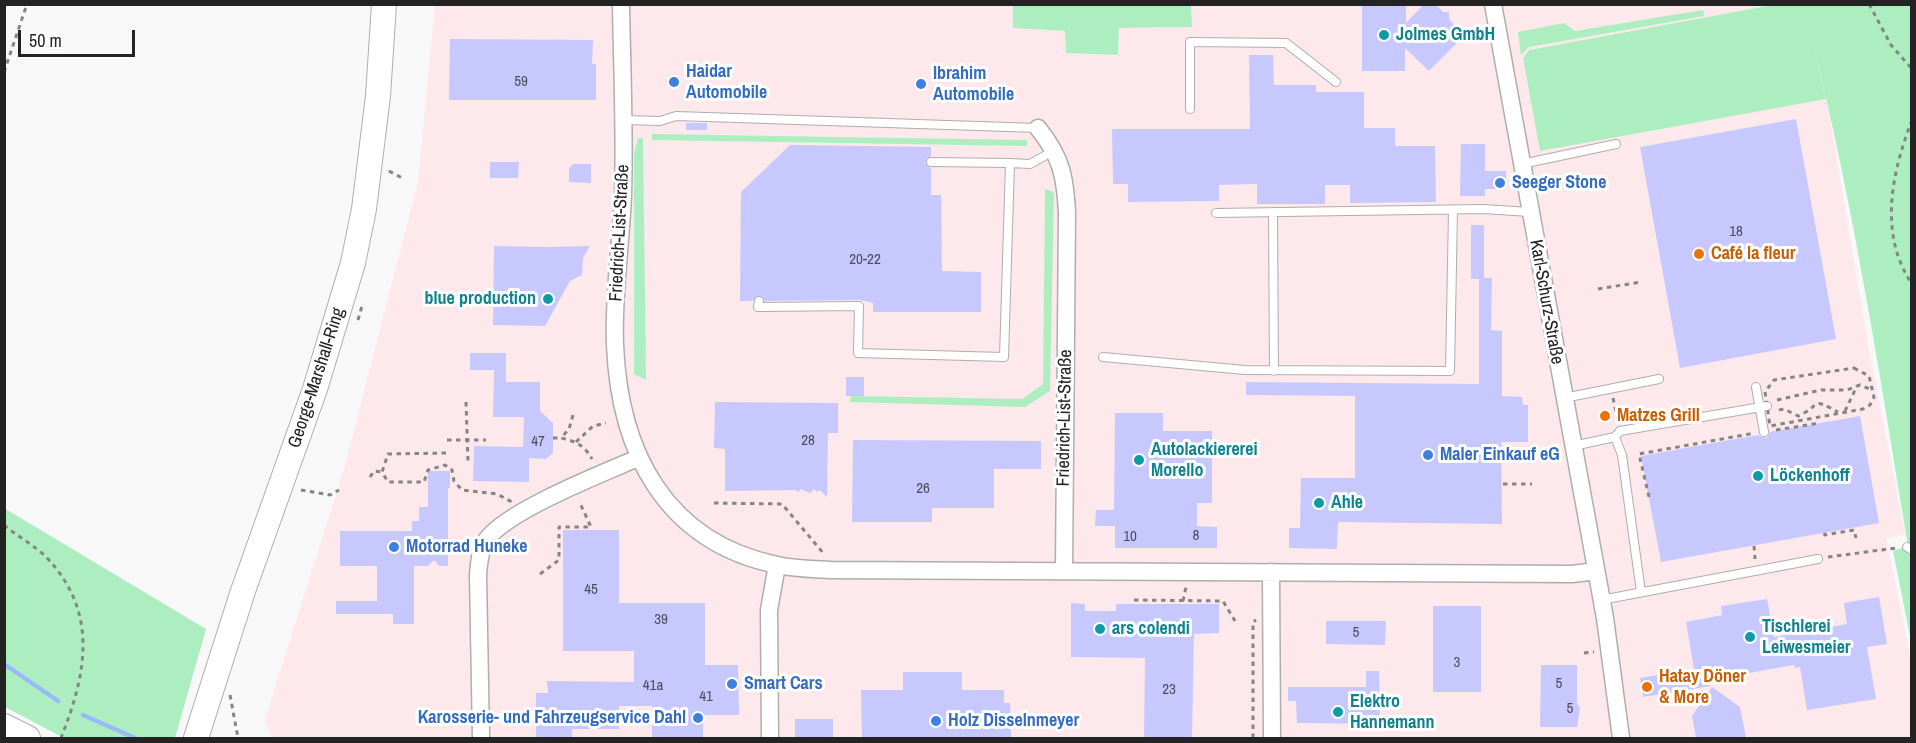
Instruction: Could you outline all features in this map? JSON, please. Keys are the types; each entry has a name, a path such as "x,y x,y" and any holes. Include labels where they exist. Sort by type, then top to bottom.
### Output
{"main road":[{"name":"George-Marshall-Ring","path":"196,738 235,612 315,389 353,263 364,209 378,96 384,4"},
{"path":"4,726 28,738"}],"street":[{"name":"Friedrich-List-Straße","path":"621,4 624,120 623,194 615,342 617,378 628,431 638,458 672,508 701,534 740,554 777,565 831,570 1572,574 1596,571"},
{"name":"Karl-Schurz-Straße","path":"1493,4 1596,571 1621,738"},
{"name":"Friedrich-List-Straße","path":"1038,128 1055,150 1065,184 1067,212 1064,571"},
{"path":"481,738 479,561 486,540 518,514 638,458"},
{"path":"770,738 769,610 777,565"},
{"path":"1271,572 1272,738"}],"lane":[{"path":"1190,109 1190,42 1286,43 1336,82"},
{"path":"624,120 660,121 676,116 1038,128"},
{"path":"1522,164 1616,144"},
{"path":"931,162 1030,164 1055,150"},
{"path":"759,301 758,307 859,306 858,353 1004,357 1010,163"},
{"path":"1216,213 1453,210 1530,212"},
{"path":"1102,357 1274,371 1450,371 1453,210"},
{"path":"1273,212 1274,371"},
{"path":"1563,398 1659,379"},
{"path":"1756,387 1765,407 1764,432"},
{"path":"1573,447 1615,436 1620,431 1765,407"},
{"path":"1615,436 1622,455 1639,561 1637,572 1641,592"},
{"path":"1601,600 1818,558"}],"path":[{"path":"4,72 27,4"},
{"path":"1869,4 1891,45 1911,69"},
{"path":"1911,120 1895,172 1891,212 1893,241 1911,284"},
{"path":"389,171 404,179"},
{"path":"1598,289 1641,282"},
{"path":"1854,368 1869,376 1874,398 1870,405 1863,409 1770,426 1765,407 1765,392 1774,380 1814,372 1854,368"},
{"path":"1844,412 1857,386"},
{"path":"1765,407 1821,390 1840,391 1857,386 1872,390"},
{"path":"466,402 468,461"},
{"path":"1614,402 1615,408"},
{"path":"1765,407 1784,409 1798,416 1820,403 1839,413"},
{"path":"561,438 569,429 573,415"},
{"path":"576,442 593,426 606,423"},
{"path":"1649,497 1639,454 1820,423"},
{"path":"553,438 576,442 586,448 592,459"},
{"path":"447,440 486,440"},
{"path":"446,453 388,454 382,472 388,483 415,483 424,482 428,470 445,465 452,470 454,481 462,490 497,494 509,499 518,514"},
{"path":"370,477 374,471 382,472"},
{"path":"1503,484 1532,484"},
{"path":"301,490 330,495 339,490"},
{"path":"540,574 559,560 559,527 591,527 578,500"},
{"path":"714,503 782,504 830,561 831,570"},
{"path":"4,525 46,556 61,574 72,590 81,619 84,653 78,689 61,738"},
{"path":"1824,533 1825,535 1854,530 1856,538"},
{"path":"1818,558 1907,548"},
{"path":"1183,601 1187,582"},
{"path":"1134,600 1223,601 1235,621"},
{"path":"1253,738 1253,622 1259,616"}],"shaded area":[{"path":"435,5 1013,5 1014,28 1065,31 1066,53 1118,55 1119,28 1191,27 1191,5 1772,5 1529,50 1523,59 1541,151 1825,98 1803,5 1827,101 1870,355 1905,534 1886,539 1911,659 1911,738 272,738 265,719 344,469 418,182"}],"green space":[{"path":"1013,5 1191,5 1192,27 1119,28 1118,55 1066,53 1065,31 1013,28"},
{"path":"1772,5 1911,5 1911,641 1893,551 1908,546 1853,228 1841,165 1827,102 1812,40 1826,99 1540,151 1523,58 1529,50"},
{"path":"1703,10 1704,16 1529,47 1521,55 1518,32 1564,23 1575,31"},
{"path":"652,134 1027,140 1027,146 652,140"},
{"path":"638,138 643,138 646,380 634,374 634,153"},
{"path":"1045,189 1054,192 1050,391 1025,407 850,402 851,396 1022,399 1043,384"},
{"path":"4,508 206,629 175,738 64,738 5,707"}],"building":[{"path":"1362,4 1406,4 1406,23 1424,4 1435,4 1443,12 1449,12 1449,19 1461,31 1461,39 1429,71 1405,48 1405,71 1362,71"},
{"path":"450,39 593,40 592,64 596,64 596,100 449,100"},
{"path":"1249,55 1273,55 1274,85 1316,85 1316,92 1364,92 1364,128 1395,128 1395,146 1435,146 1436,202 1350,203 1350,185 1325,185 1325,204 1257,204 1257,184 1219,185 1219,201 1128,202 1128,184 1113,184 1112,129 1250,129"},
{"path":"1796,119 1836,339 1680,368 1640,147"},
{"path":"686,123 707,123 707,130 686,130"},
{"path":"1461,144 1485,144 1485,171 1506,171 1506,184 1501,189 1485,189 1485,196 1460,196"},
{"path":"790,145 931,147 931,156 925,163 931,168 931,195 941,195 942,271 981,272 981,312 873,312 873,303 860,300 765,301 759,295 753,301 740,301 741,192"},
{"path":"490,162 519,162 518,178 490,178"},
{"path":"573,164 591,164 591,183 569,182 569,168"},
{"name":"Maler Einkauf eG","path":"1471,225 1484,225 1484,278 1492,278 1491,330 1502,331 1502,396 1522,397 1523,405 1528,405 1528,442 1501,442 1502,524 1338,522 1337,549 1289,548 1289,528 1300,528 1301,478 1355,478 1355,396 1246,395 1246,382 1479,384 1479,279 1471,279"},
{"path":"494,246 590,246 583,258 582,275 570,281 545,326 493,325"},
{"path":"470,353 506,353 506,382 540,382 540,411 553,423 553,453 546,459 529,458 529,482 473,481 474,446 523,447 524,417 493,417 494,370 470,370"},
{"path":"846,377 864,377 864,396 846,396"},
{"path":"715,402 838,403 838,433 828,433 827,497 820,490 817,492 814,489 810,493 801,489 798,492 795,490 725,491 725,449 714,448"},
{"path":"1115,413 1163,413 1163,431 1212,431 1212,503 1197,503 1197,526 1217,527 1217,548 1115,548 1115,526 1095,526 1096,510 1114,510"},
{"name":"Löckenhoff","path":"1860,416 1879,523 1661,562 1641,456 1758,435 1766,438 1770,432"},
{"path":"853,440 1041,441 1041,469 994,469 994,508 932,508 932,522 852,522"},
{"path":"428,471 450,471 448,566 439,566 434,560 428,566 414,566 414,624 393,624 393,614 336,614 336,601 377,601 377,566 340,566 340,531 412,531 412,521 419,521 419,507 428,507"},
{"path":"563,530 619,530 619,603 705,603 705,665 738,665 739,715 703,715 703,738 652,738 652,706 619,706 619,729 572,729 572,738 536,738 536,693 548,693 547,681 634,682 634,651 563,651"},
{"path":"1879,597 1887,644 1867,647 1876,699 1807,710 1800,667 1795,668 1794,665 1704,681 1711,686 1643,697 1640,678 1694,669 1686,622 1722,615 1721,606 1767,599 1774,637 1847,624 1844,603"},
{"path":"1071,603 1085,604 1085,611 1116,611 1116,604 1219,604 1219,633 1194,634 1192,738 1144,738 1145,658 1071,657"},
{"path":"1433,606 1481,606 1481,692 1433,692"},
{"path":"1326,621 1386,621 1385,645 1326,644"},
{"path":"1541,665 1577,665 1577,703 1580,708 1577,727 1540,727"},
{"name":"Elektro Hannemann","path":"1366,671 1379,671 1380,724 1297,723 1296,701 1288,701 1288,687 1366,687"},
{"name":"Holz Disselnmeyer","path":"903,672 962,672 962,690 1004,690 1004,703 1010,703 1011,738 862,738 861,690 903,690"},
{"path":"1712,687 1740,707 1746,738 1696,738 1692,716"},
{"path":"795,719 833,719 833,738 795,738"}],"waterway":[{"path":"4,664 58,701"},
{"path":"83,715 135,738"}],"place":[{"name":"Jolmes GmbH","path":"1384,35"},
{"name":"Haidar Automobile","path":"674,82"},
{"name":"Ibrahim Automobile","path":"921,84"},
{"name":"Seeger Stone","path":"1500,183"},
{"name":"Café la fleur","path":"1699,254"},
{"name":"blue production","path":"548,299"},
{"name":"Matzes Grill","path":"1605,416"},
{"name":"Maler Einkauf eG","path":"1428,455"},
{"name":"Autolackiererei Morello","path":"1139,460"},
{"name":"Löckenhoff","path":"1758,476"},
{"name":"Ahle","path":"1319,503"},
{"name":"Motorrad Huneke","path":"394,547"},
{"name":"ars colendi","path":"1100,629"},
{"name":"Tischlerei Leiwesmeier","path":"1750,637"},
{"name":"Smart Cars","path":"732,684"},
{"name":"Hatay Döner & More","path":"1647,687"},
{"name":"Elektro Hannemann","path":"1338,712"},
{"name":"Karosserie- und Fahrzeugservice Dahl","path":"698,718"},
{"name":"Holz Disselnmeyer","path":"936,721"}]}
